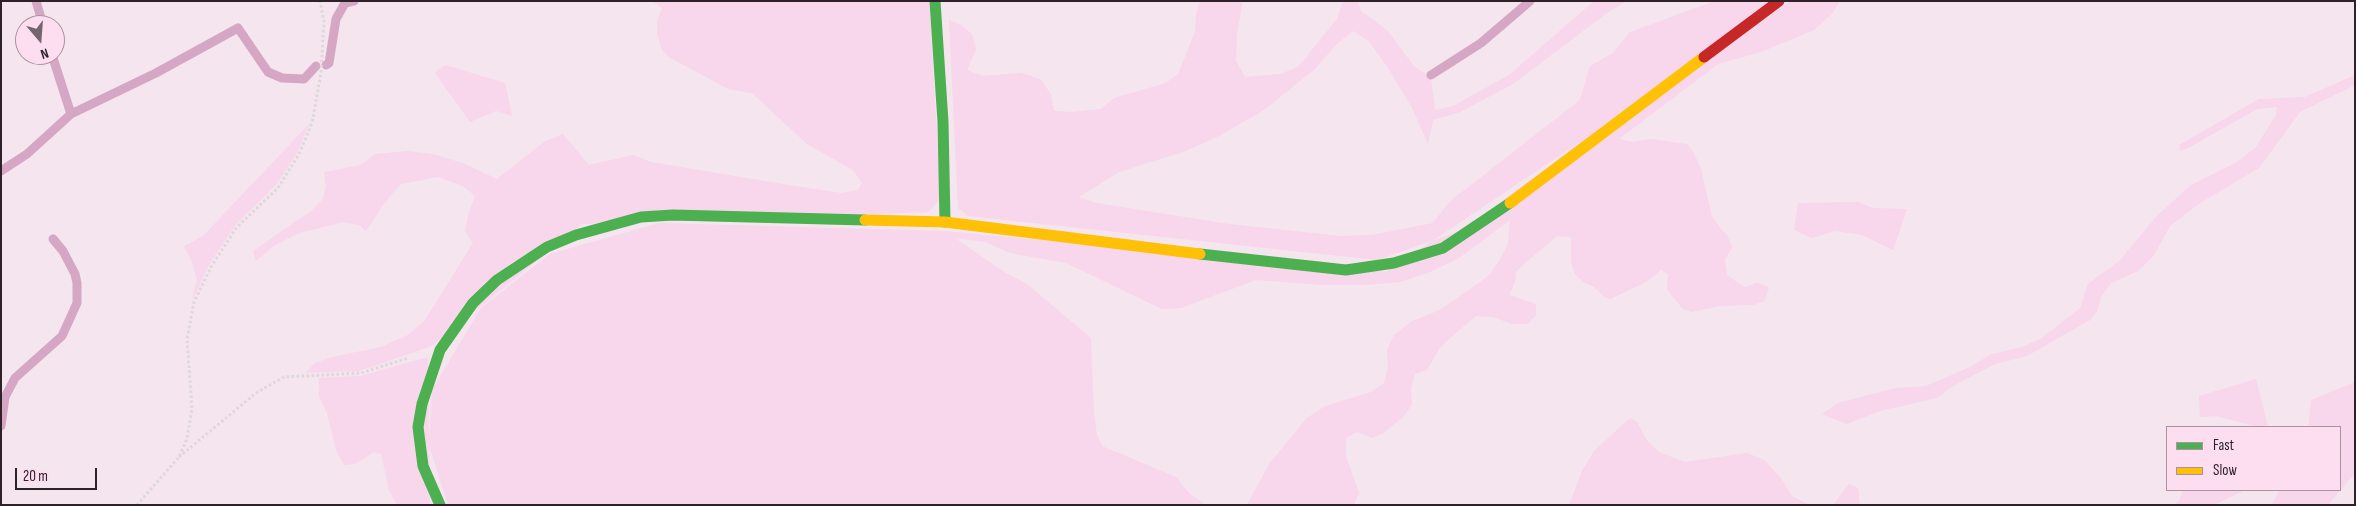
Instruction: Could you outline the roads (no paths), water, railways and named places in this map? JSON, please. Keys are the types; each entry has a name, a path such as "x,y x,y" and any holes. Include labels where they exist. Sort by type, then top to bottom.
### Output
{"street":[{"path":"935,1 943,122 945,222"},
{"path":"440,505 423,466 418,427 422,404 440,350 473,303 504,274 547,247 576,235 641,217 673,215 945,222 1144,248 1346,270 1394,264 1443,248 1487,220 1779,1"}],"waterway":[{"path":"36,1 40,15"},
{"path":"326,65 329,63 336,19 345,3 354,1"},
{"path":"1431,75 1481,43 1530,1"},
{"path":"1,171 27,154 71,114 156,73 238,28 268,72 282,78 304,79 316,66"},
{"path":"55,65 71,114"},
{"path":"1,426 5,397 15,378 62,336 77,303 75,274 63,251 53,239"}]}
